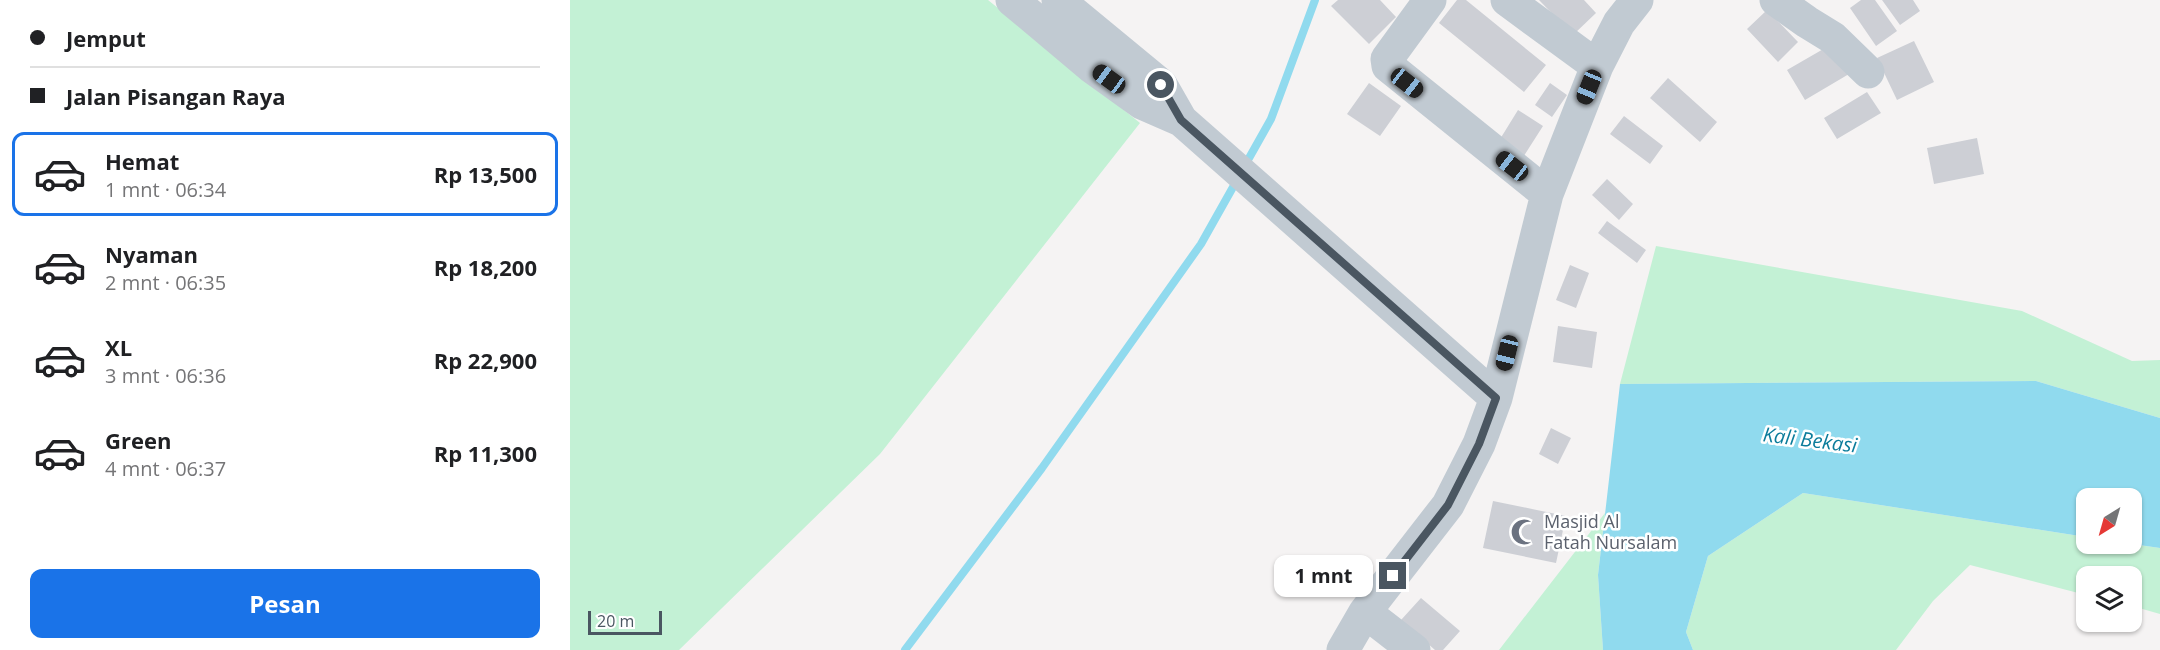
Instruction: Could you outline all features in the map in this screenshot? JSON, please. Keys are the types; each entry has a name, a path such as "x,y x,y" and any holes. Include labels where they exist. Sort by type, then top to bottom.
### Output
{"street":[{"path":"1012,0 1092,67 1142,103 1181,120 1496,398"},
{"path":"1058,0 1161,85 1181,120"},
{"path":"1430,0 1387,59 1390,69 1547,194"},
{"path":"1507,0 1597,66"},
{"path":"1343,650 1365,612 1448,505 1479,444 1496,398 1547,194 1597,66 1619,23 1637,0"},
{"path":"1776,0 1833,38 1868,72"},
{"path":"1365,612 1414,650"}],"green space":[{"path":"570,0 988,0 1140,123 880,454 679,650 570,650"},
{"path":"1656,246 2022,311 2132,361 2160,360 2160,418 2036,381 1620,384"},
{"path":"1803,493 2076,535 2076,554 2142,554 2142,545 2160,548 2160,614 2142,609 2142,566 2076,566 2076,592 1970,565 1933,601 1896,650 1693,650 1686,632 1708,556"},
{"path":"1605,513 1598,575 1603,650 1499,650"}],"water":[{"name":"Kali Bekasi","path":"2036,381 2160,418 2160,548 2142,545 2142,488 2076,488 2076,535 1803,493 1708,556 1686,632 1693,650 1603,650 1598,575 1620,384"}],"building":[{"path":"1338,0 1380,0 1396,17 1369,44 1331,6"},
{"path":"1457,0 1466,0 1546,65 1524,92 1439,23"},
{"path":"1539,0 1584,0 1596,13 1573,35"},
{"path":"1861,0 1875,0 1897,31 1876,46 1850,8"},
{"path":"1882,0 1913,0 1920,11 1900,25"},
{"path":"1767,10 1798,42 1778,62 1747,29"},
{"path":"1914,41 1934,82 1897,100 1877,58"},
{"path":"1832,44 1849,74 1805,100 1787,70"},
{"path":"1668,78 1717,122 1700,142 1650,98"},
{"path":"1369,83 1401,106 1380,136 1347,114"},
{"path":"1550,83 1567,95 1552,117 1535,105"},
{"path":"1867,92 1881,113 1837,139 1824,118"},
{"path":"1518,110 1543,126 1522,159 1497,144"},
{"path":"1624,116 1663,146 1650,164 1610,134"},
{"path":"1977,138 1984,174 1934,184 1927,148"},
{"path":"1607,179 1633,204 1619,220 1592,195"},
{"path":"1607,221 1646,250 1637,263 1598,233"},
{"path":"1570,265 1589,273 1576,308 1556,300"},
{"path":"1558,326 1597,332 1592,368 1553,362"},
{"path":"1551,428 1571,438 1558,464 1539,454"},
{"name":"Masjid Al Fatah Nursalam","path":"1493,501 1566,516 1556,563 1483,548"},
{"path":"1421,598 1460,631 1443,650 1435,650 1401,620"}],"waterway":[{"path":"1244,167 1271,119 1315,0"},
{"path":"905,650 1042,468 1201,244 1237,180"}],"place":[{"name":"Masjid Al Fatah Nursalam","path":"1524,532"}],"route":[{"path":"1161,85 1181,120 1496,398 1479,444 1448,505 1393,576"}]}
